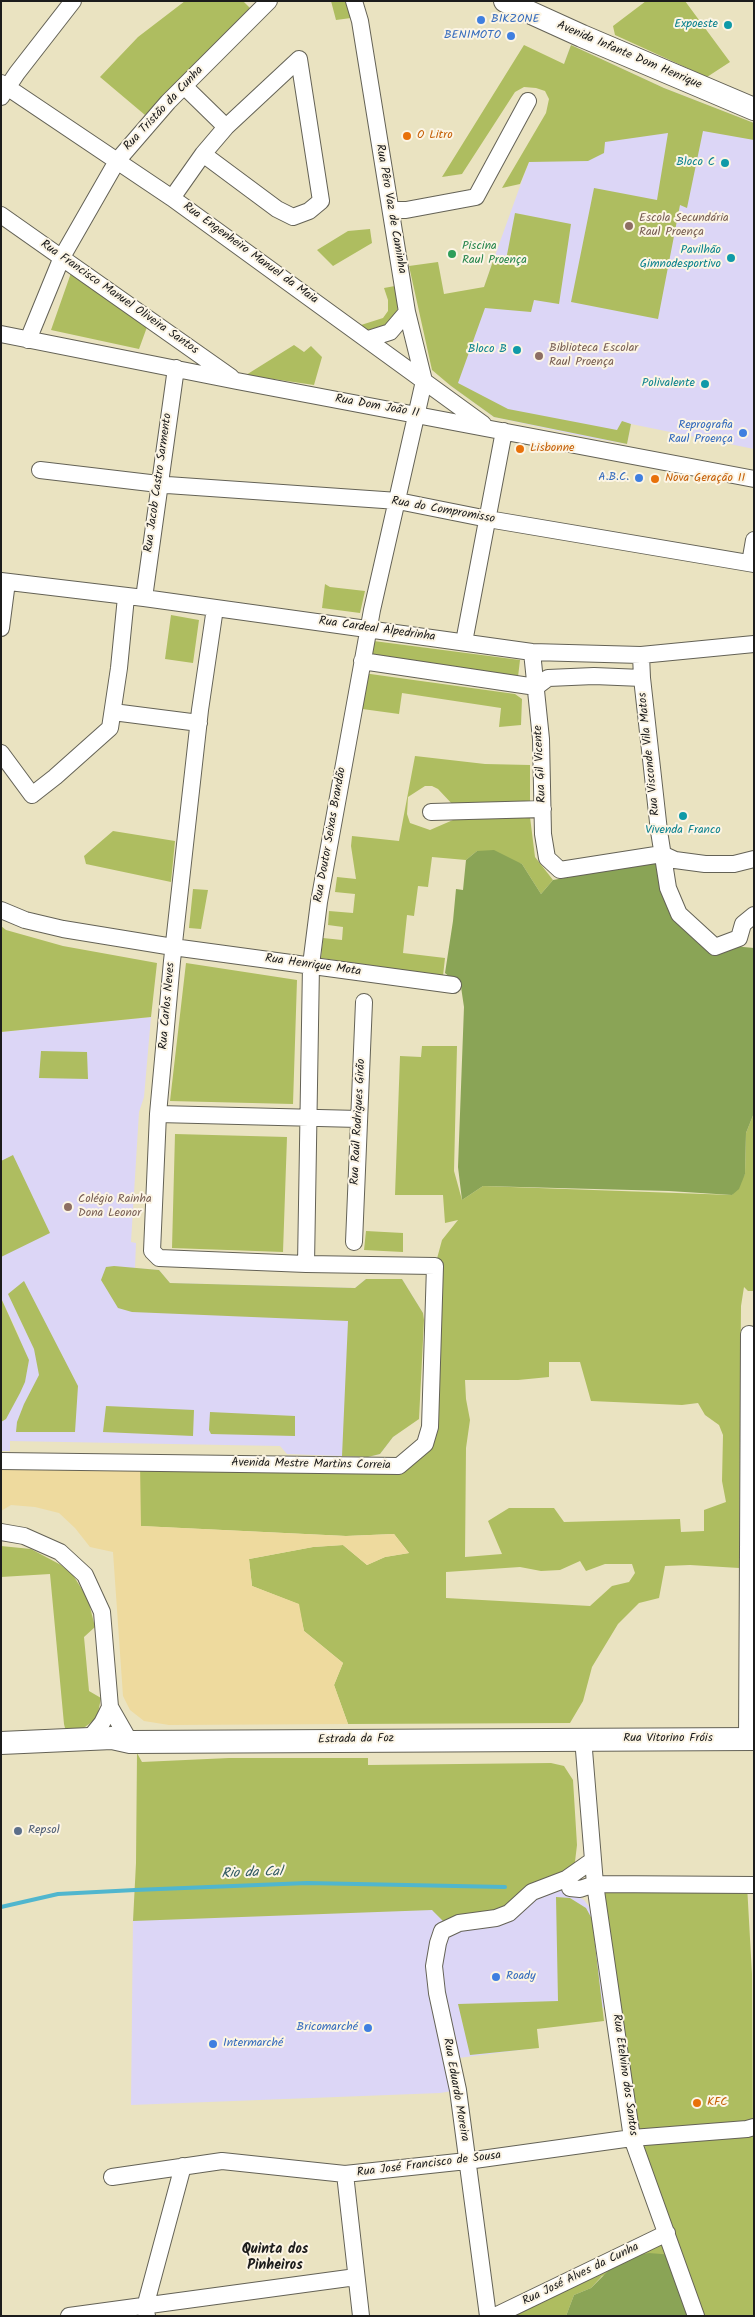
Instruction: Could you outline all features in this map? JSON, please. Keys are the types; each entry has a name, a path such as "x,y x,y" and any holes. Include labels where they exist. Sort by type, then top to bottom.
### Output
{"main road":[{"name":"Avenida Infante Dom Henrique","path":"505,1 754,109"},
{"name":"Estrada da Foz","path":"1,1743 112,1738 130,1742 583,1738"},
{"name":"Rua Vitorino Fróis","path":"583,1738 750,1739"},
{"name":"Estrada da Foz","path":"1,1758 112,1747 130,1742"}],"street":[{"path":"3,89 73,1"},
{"name":"Rua Tristão da Cunha","path":"28,340 62,257 117,161 150,121 269,1"},
{"name":"Rua Pêro Vaz de Caminha","path":"355,2 360,21 407,312 424,381 416,414"},
{"path":"172,198 203,154 226,127 298,60 320,201 309,211 293,217 277,209 203,154"},
{"path":"184,86 226,127"},
{"name":"Rua Engenheiro Manuel da Maia","path":"3,89 172,198 368,339 487,428"},
{"path":"391,210 406,210 476,197 528,101"},
{"name":"Rua Francisco Manuel Oliveira Santos","path":"1,215 237,381"},
{"path":"368,339 390,332 407,312"},
{"name":"Rua Dom João II","path":"1,334 237,381 754,478"},
{"name":"Rua Jacob Castro Sarmento","path":"144,598 158,484 176,368"},
{"name":"Rua Doutor Seixas Brandão","path":"306,1264 311,965 319,902 368,629 416,414"},
{"path":"464,642 504,431"},
{"name":"Rua do Compromisso","path":"40,470 158,484 398,501 488,519 752,563"},
{"path":"752,563 754,540"},
{"path":"1,628 4,581"},
{"name":"Rua Cardeal Alpedrinha","path":"4,581 144,598 532,652 641,655 754,644"},
{"path":"1,753 32,795 110,728 126,597"},
{"name":"Rua Carlos Neves","path":"214,608 174,947 158,1114 152,1251 159,1258 306,1264"},
{"name":"Rua Gil Vicente","path":"532,652 544,809 543,834 547,858 560,870 662,854"},
{"name":"Rua Visconde Vila Matos","path":"641,655 662,854 668,888 678,914 715,947 739,938 748,919"},
{"path":"362,661 536,687 548,678 594,676 642,678"},
{"path":"113,712 199,723"},
{"path":"431,812 544,809"},
{"path":"662,854 675,860 705,864 734,864 754,859"},
{"name":"Rua Henrique Mota","path":"1,910 24,920 63,929 174,947 453,986"},
{"name":"Rua Raúl Rodrigues Girão","path":"354,1242 364,1002"},
{"path":"158,1114 359,1119"},
{"name":"Avenida Mestre Martins Correia","path":"1,1461 399,1466 425,1444 430,1427 435,1266 306,1264"},
{"path":"749,1334 750,1739"},
{"path":"1,1532 24,1536 60,1552 85,1575 102,1612 110,1707 130,1742"},
{"path":"1,1538 24,1536"},
{"path":"89,1739 102,1723 110,1707"},
{"path":"563,1884 593,1860 583,1738"},
{"name":"Rua Etelvino dos Santos","path":"593,1860 601,1884 600,1915 632,2138 696,2316"},
{"path":"563,1884 580,1889 601,1884 754,1884"},
{"path":"563,1884 583,1894 600,1915"},
{"name":"Rua Eduardo Moreira","path":"488,2316 458,2090 434,1966 442,1931 458,1923 496,1918 509,1913 532,1892 563,1884"},
{"name":"Rua José Francisco de Sousa","path":"112,2177 222,2161 345,2174 467,2161 632,2138 751,2129"},
{"path":"146,2311 183,2166"},
{"path":"345,2174 361,2316"},
{"name":"Rua José Alves da Cunha","path":"495,2316 667,2233"},
{"path":"69,2316 146,2311 356,2277"}],"shaded area":[{"name":"Escola Secundária Raul Proença","path":"571,45 664,88 754,123 754,449 631,424 627,444 586,437 494,417 451,386 493,261"},
{"name":"Colégio Rainha Dona Leonor","path":"151,1017 144,1097 139,1112 131,1242 136,1243 135,1268 159,1270 170,1283 355,1288 366,1279 402,1279 423,1313 401,1430 380,1454 368,1457 287,1454 280,1446 10,1441 10,1451 1,1451 1,1422 6,1419 19,1336 1,1298 1,1032"},
{"path":"551,1882 584,1900 596,1916 607,2007 538,2019 535,2048 451,2059 458,2090 440,2093 131,2105 133,1916"}],"green space":[{"path":"185,1 243,1 250,8 145,115 100,77 138,37"},
{"path":"331,1 345,1 351,18 336,20"},
{"path":"646,1 685,1 730,62 707,77 615,35 613,26"},
{"path":"524,45 564,64 571,45 664,88 754,123 754,140 703,131 687,208 680,205 658,319 571,302 594,188 657,200 668,133 605,142 604,153 588,161 529,162 520,184 502,188 546,113 549,99 545,91 524,87 515,92 462,174 442,177"},
{"path":"515,213 571,224 559,304 534,300 531,312 485,308 458,383 508,409 617,430 622,421 631,424 627,444 494,417 432,370 409,266 438,262 444,294 484,287 493,261 506,260"},
{"path":"370,229 372,243 333,266 317,250 348,231"},
{"path":"71,273 147,327 139,349 51,330"},
{"path":"395,286 398,307 396,314 388,324 368,330 361,325 383,318 388,311 388,300 384,288"},
{"path":"294,345 304,352 311,346 322,357 314,385 246,375"},
{"path":"325,584 330,587 365,591 360,613 322,608"},
{"path":"171,615 199,620 193,663 165,659"},
{"path":"366,640 520,660 518,677 367,659"},
{"path":"363,673 515,694 522,699 521,725 499,727 501,708 402,693 399,714 355,708"},
{"path":"415,756 485,764 530,765 530,801 454,806 438,789 432,786 425,786 408,797 407,814 410,823 430,830 453,820 530,817 535,857 553,880 541,894 522,864 477,851 466,860 432,857 428,887 418,886 414,916 407,915 403,953 445,958 443,976 321,958 323,938 342,940 343,927 328,925 329,911 353,913 355,894 335,892 337,877 356,879 351,846 352,836 399,841"},
{"path":"113,831 175,841 171,882 86,864 84,856"},
{"path":"494,850 522,864 541,894 553,880 660,861 671,894 712,944 754,948 754,1113 746,1133 745,1174 739,1189 732,1195 669,1191 483,1186 462,1200 458,1167 464,1007 461,987 445,973 456,889 463,890 466,860 477,851"},
{"path":"193,889 208,890 201,929 189,928"},
{"path":"1,926 6,930 63,946 157,963 151,1017 1,1032"},
{"path":"186,963 297,980 293,1104 170,1101"},
{"path":"422,1046 457,1046 454,1171 462,1200 483,1186 732,1195 745,1174 746,1133 754,1113 754,1291 748,1291 744,1287 741,1306 739,1568 690,1565 665,1566 659,1598 639,1603 618,1624 592,1667 583,1701 570,1723 348,1724 334,1685 343,1663 304,1631 298,1604 252,1586 249,1559 313,1547 343,1545 367,1565 385,1557 409,1553 394,1534 346,1536 140,1526 140,1463 399,1466 425,1444 435,1266 442,1240 458,1220 445,1223 443,1195 395,1195 400,1056 421,1057","holes":["549,1362 580,1362 591,1401 682,1405 698,1403 705,1415 719,1425 723,1435 722,1481 726,1502 704,1510 704,1531 681,1532 680,1519 564,1522 554,1508 509,1508 488,1521 502,1554 465,1557 466,1448 470,1420 465,1380 518,1380 549,1377","580,1561 586,1571 605,1564 632,1564 635,1573 629,1582 612,1586 590,1606 446,1598 446,1572 520,1567 541,1571 560,1570"]},
{"path":"41,1051 87,1052 88,1079 39,1078"},
{"path":"175,1134 287,1137 283,1252 172,1248"},
{"path":"13,1155 50,1233 1,1257 1,1161"},
{"path":"366,1231 403,1233 403,1252 364,1250"},
{"path":"106,1267 159,1270 170,1283 355,1288 366,1279 402,1279 423,1313 424,1320 419,1419 393,1437 380,1454 368,1457 342,1456 348,1321 132,1312 118,1308 101,1280"},
{"path":"24,1281 78,1386 75,1432 16,1432 17,1422 24,1404 39,1375 34,1349 8,1294"},
{"path":"1,1298 29,1360 25,1382 6,1419 1,1422"},
{"path":"106,1406 194,1410 193,1436 103,1432"},
{"path":"210,1412 295,1416 295,1436 211,1434 209,1430"},
{"path":"1,1546 31,1549 61,1565 73,1575 88,1599 95,1627 84,1637 89,1691 101,1698 97,1718 81,1730 66,1732 64,1724 50,1574 1,1577"},
{"path":"137,1753 142,1762 229,1758 368,1758 368,1765 551,1763 564,1766 573,1780 577,1845 574,1870 507,1908 445,1923 432,1910 133,1921 136,1863"},
{"path":"747,1885 752,1974 754,2316 696,2316 632,2138 604,1892"},
{"path":"556,1897 570,1898 586,1908 592,1919 604,2021 537,2029 539,2048 470,2055 458,2004 558,2001"},
{"path":"665,2237 670,2254 602,2276 591,2288 574,2295 566,2316 494,2316"},
{"path":"649,2253 674,2255 696,2316 566,2316 574,2295 591,2288 612,2267 630,2257"}],"sand":[{"path":"1,1461 140,1463 141,1526 346,1536 394,1534 409,1553 385,1557 367,1565 343,1545 313,1547 249,1559 252,1586 299,1604 304,1631 343,1663 334,1685 348,1724 169,1725 144,1721 130,1710 123,1696 113,1552 90,1547 75,1528 59,1513 35,1507 11,1505 1,1511"}],"waterway":[{"name":"Rio da Cal","path":"1,1907 58,1894 307,1883 505,1887"}],"place":[{"name":"BIKZONE","path":"481,20"},
{"name":"Expoeste","path":"728,25"},
{"name":"BENIMOTO","path":"511,36"},
{"name":"O Litro","path":"407,136"},
{"name":"Bloco C","path":"725,163"},
{"name":"Escola Secundária Raul Proença","path":"629,226"},
{"name":"Piscina Raul Proença","path":"452,254"},
{"name":"Pavilhão Gimnodesportivo","path":"731,258"},
{"name":"Bloco B","path":"517,350"},
{"name":"Biblioteca Escolar Raul Proença","path":"539,356"},
{"name":"Polivalente","path":"705,384"},
{"name":"Reprografia Raul Proença","path":"743,433"},
{"name":"Lisbonne","path":"520,449"},
{"name":"A.B.C.","path":"639,478"},
{"name":"Nova Geração II","path":"655,479"},
{"name":"Vivenda Franco","path":"683,816"},
{"name":"Colégio Rainha Dona Leonor","path":"68,1207"},
{"name":"Repsol","path":"18,1831"},
{"name":"Roady","path":"496,1977"},
{"name":"Bricomarché","path":"368,2028"},
{"name":"Intermarché","path":"213,2044"},
{"name":"KFC","path":"697,2103"}],"district":[{"name":"Quinta dos Pinheiros","path":"275,2260"}]}
